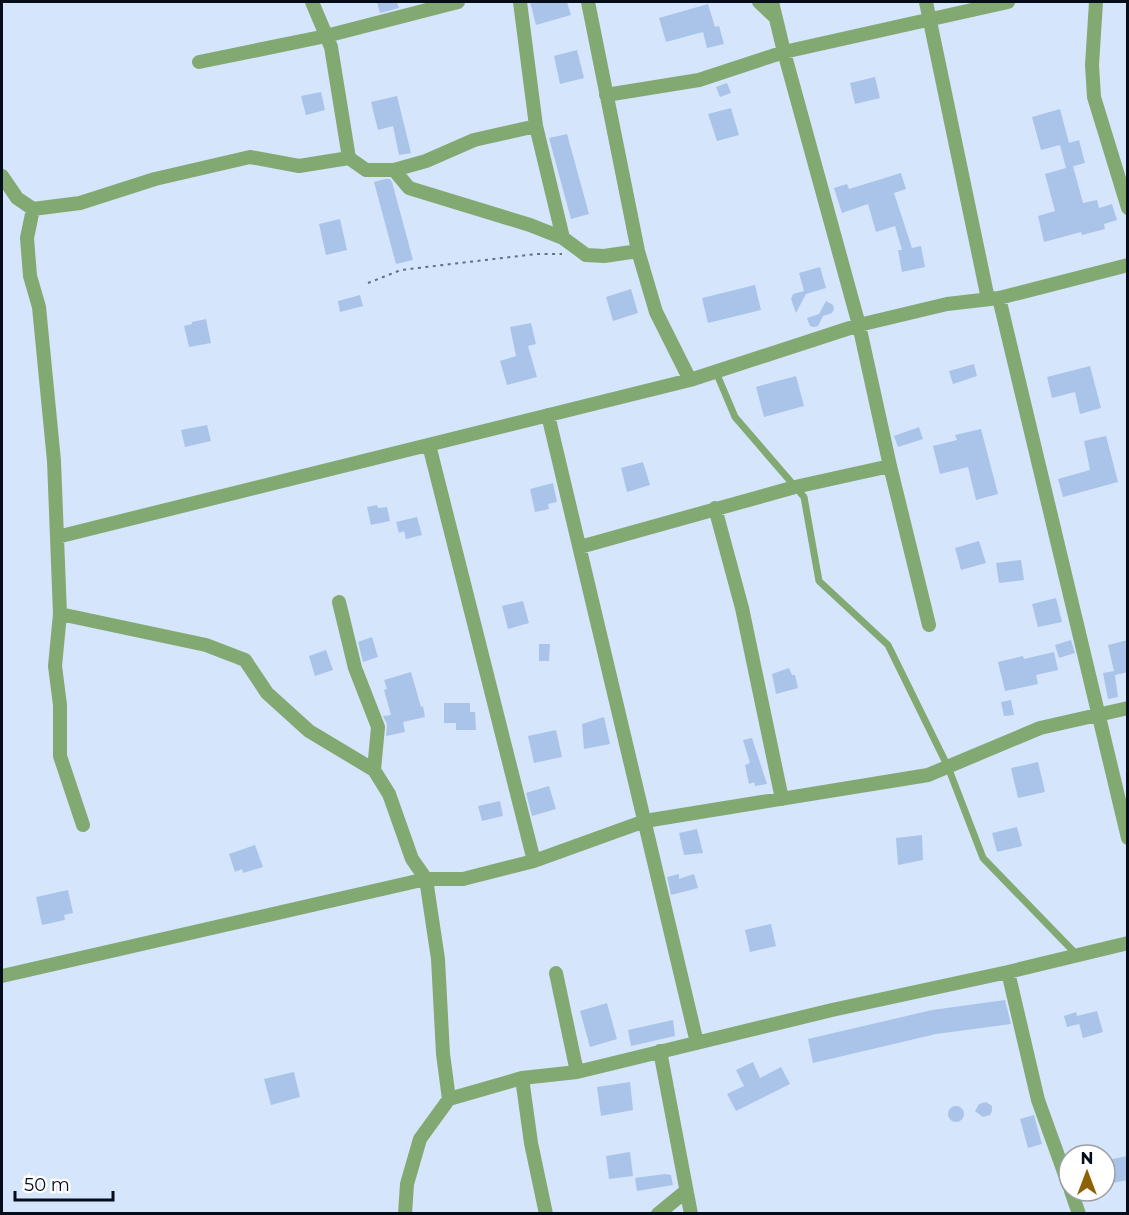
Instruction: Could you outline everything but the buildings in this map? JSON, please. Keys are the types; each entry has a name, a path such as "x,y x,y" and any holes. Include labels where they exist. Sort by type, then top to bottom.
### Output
{"street":[{"path":"312,2 331,47 349,158"},
{"path":"200,62 326,36 458,2"},
{"path":"520,2 536,126 563,238"},
{"path":"588,2 638,251 656,312 690,380"},
{"path":"759,2 775,17"},
{"path":"772,2 859,325 890,466 929,625"},
{"path":"926,2 994,298 1128,838"},
{"path":"606,94 699,80 784,52 1008,2"},
{"path":"1096,2 1092,65 1094,97 1128,208"},
{"path":"2,176 17,198 33,209 80,202 155,179 250,157 299,166 349,158 366,170 394,170 426,161 474,140 536,126"},
{"path":"394,170 410,188 530,225 563,238 586,255 604,256 638,251"},
{"path":"33,209 27,238 30,276 39,307 54,461 60,614 55,666 60,705 60,756 83,825"},
{"path":"57,537 690,380 859,325 947,304 994,298 1128,265"},
{"path":"548,415 697,1043"},
{"path":"429,445 534,861"},
{"path":"580,547 795,487 890,466"},
{"path":"715,508 742,608 782,799"},
{"path":"339,602 355,668 378,727 374,770"},
{"path":"60,614 206,645 245,660 267,693 309,731 374,770 389,795 412,859 426,879 438,958 443,1053 449,1099"},
{"path":"2,976 426,879 463,879 534,861 645,821 928,775 1040,728 1128,708"},
{"path":"405,1214 407,1184 420,1139 449,1099 522,1078 577,1072 832,1010 1078,956 1126,948"},
{"path":"1008,972 1038,1100 1057,1153"},
{"path":"556,973 577,1072"},
{"path":"660,1051 691,1214"},
{"path":"522,1078 531,1143 546,1214"},
{"path":"658,1214 686,1191"}],"lane":[{"path":"716,372 735,417 804,497 819,581 888,645 948,767 983,858 1078,956"}],"path":[{"path":"368,283 401,270 536,254 586,255"}]}
